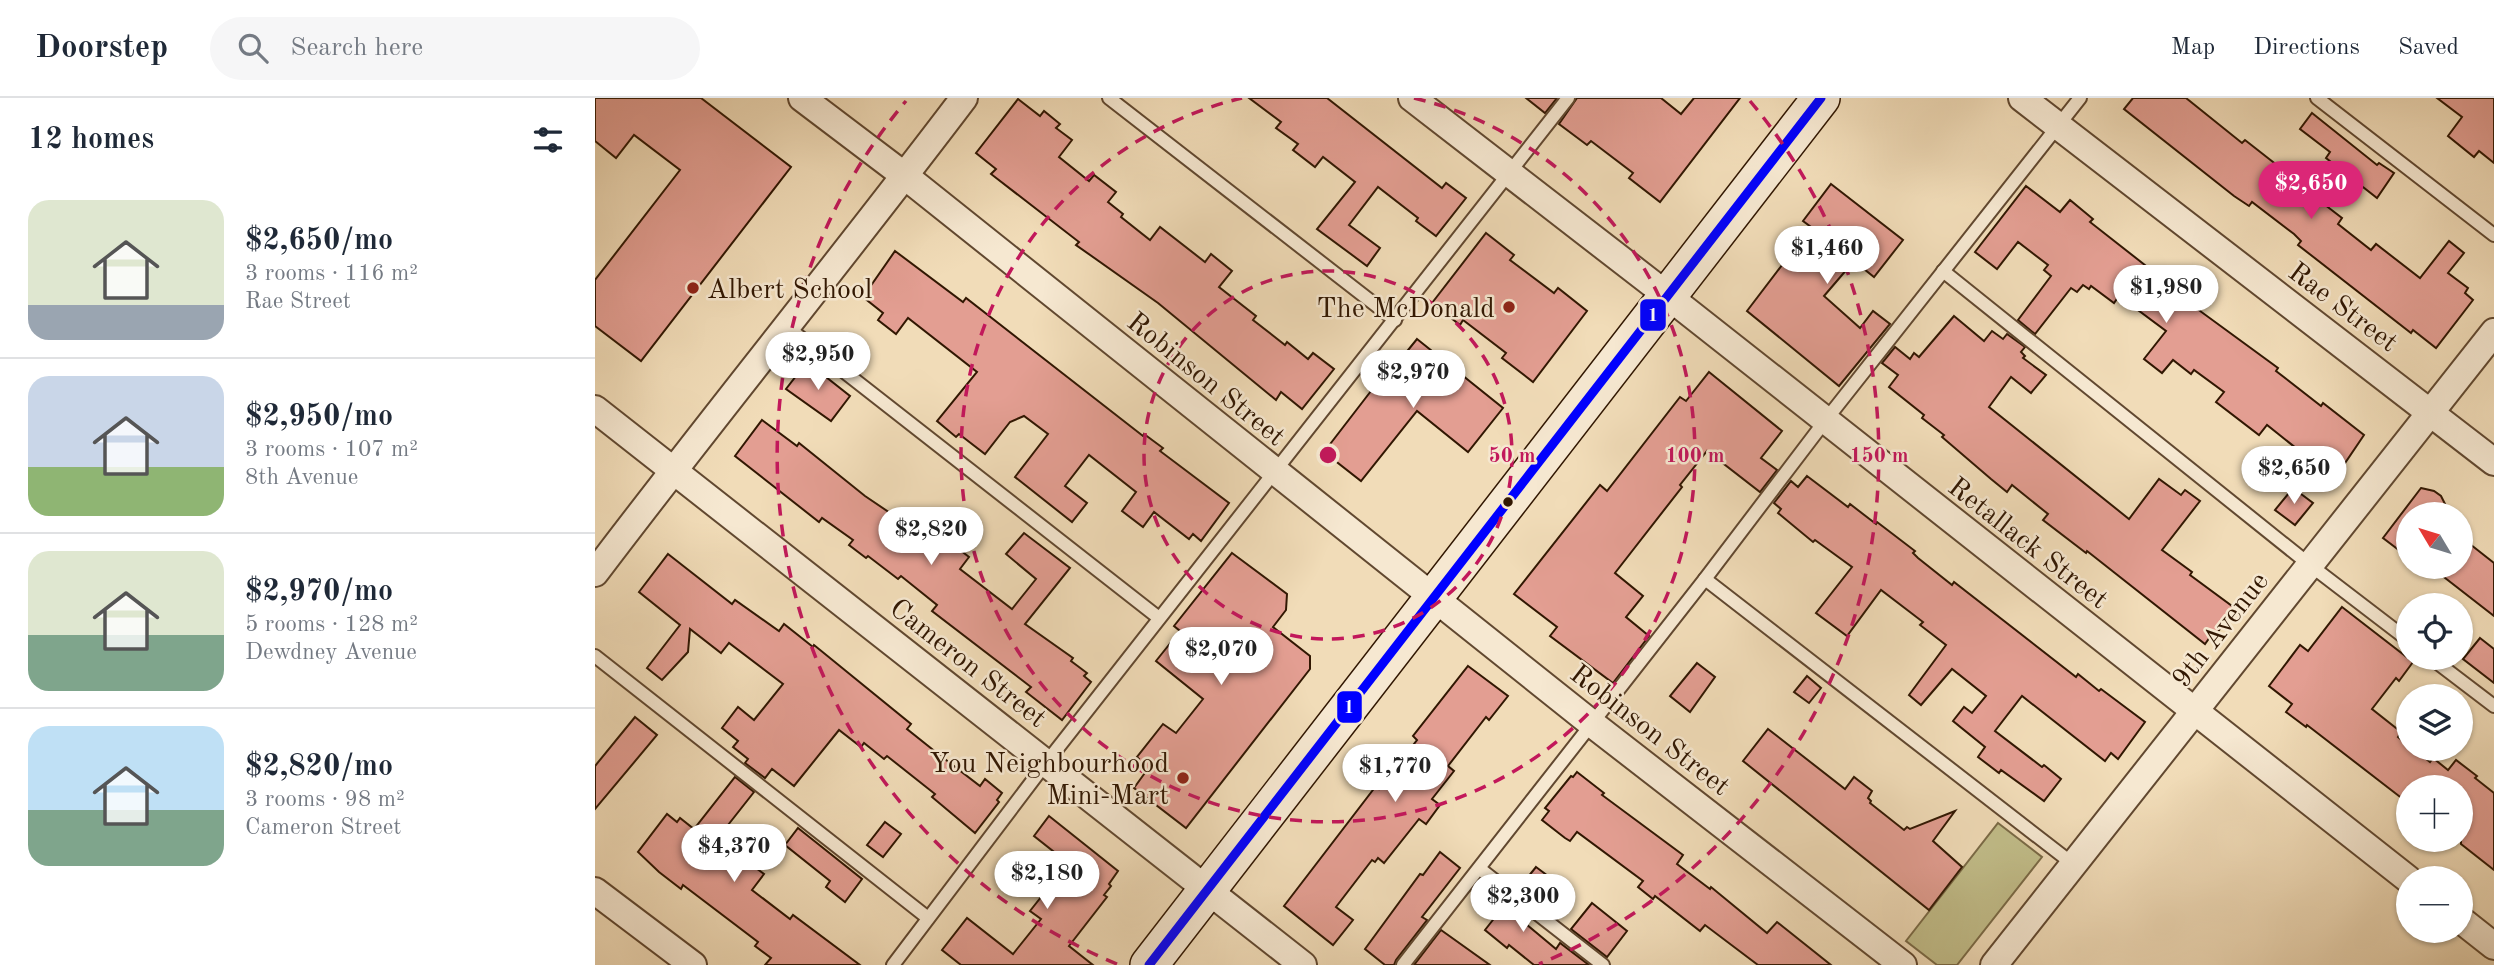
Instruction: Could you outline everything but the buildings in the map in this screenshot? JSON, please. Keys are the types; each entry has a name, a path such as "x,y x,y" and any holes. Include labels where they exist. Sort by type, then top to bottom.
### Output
{"main road":[{"path":"1149,965 1821,98"}],"street":[{"name":"Robinson Street","path":"802,98 905,176 1591,723 1903,965"},
{"path":"595,573 964,98"},
{"name":"Retallack Street","path":"1412,98 1668,296 2396,870"},
{"name":"Rae Street","path":"2022,98 2494,462"},
{"name":"9th Avenue","path":"1994,965 2494,332"},
{"name":"Cameron Street","path":"595,409 1303,965"},
{"path":"595,891 693,965"},
{"path":"2473,929 2494,946"}],"lane":[{"path":"1109,98 1395,320"},
{"path":"893,965 1046,763 1568,98"},
{"path":"1403,965 1825,421 2080,98"},
{"path":"2316,98 2494,235"},
{"path":"1943,271 2396,631"},
{"path":"787,327 1160,618"},
{"path":"1705,579 2073,864"},
{"path":"595,656 928,918"},
{"path":"2447,670 2494,706"},
{"path":"1480,869 1603,965"}],"shaded area":[{"path":"1998,823 2042,857 1957,965 1937,965 1906,941"}],"transit line":[{"name":"1","path":"1149,965 1821,98"}],"place":[{"name":"Albert School","path":"693,288"},
{"name":"The McDonald","path":"1509,307"},
{"name":"You Neighbourhood Mini-Mart","path":"1183,778"}]}
